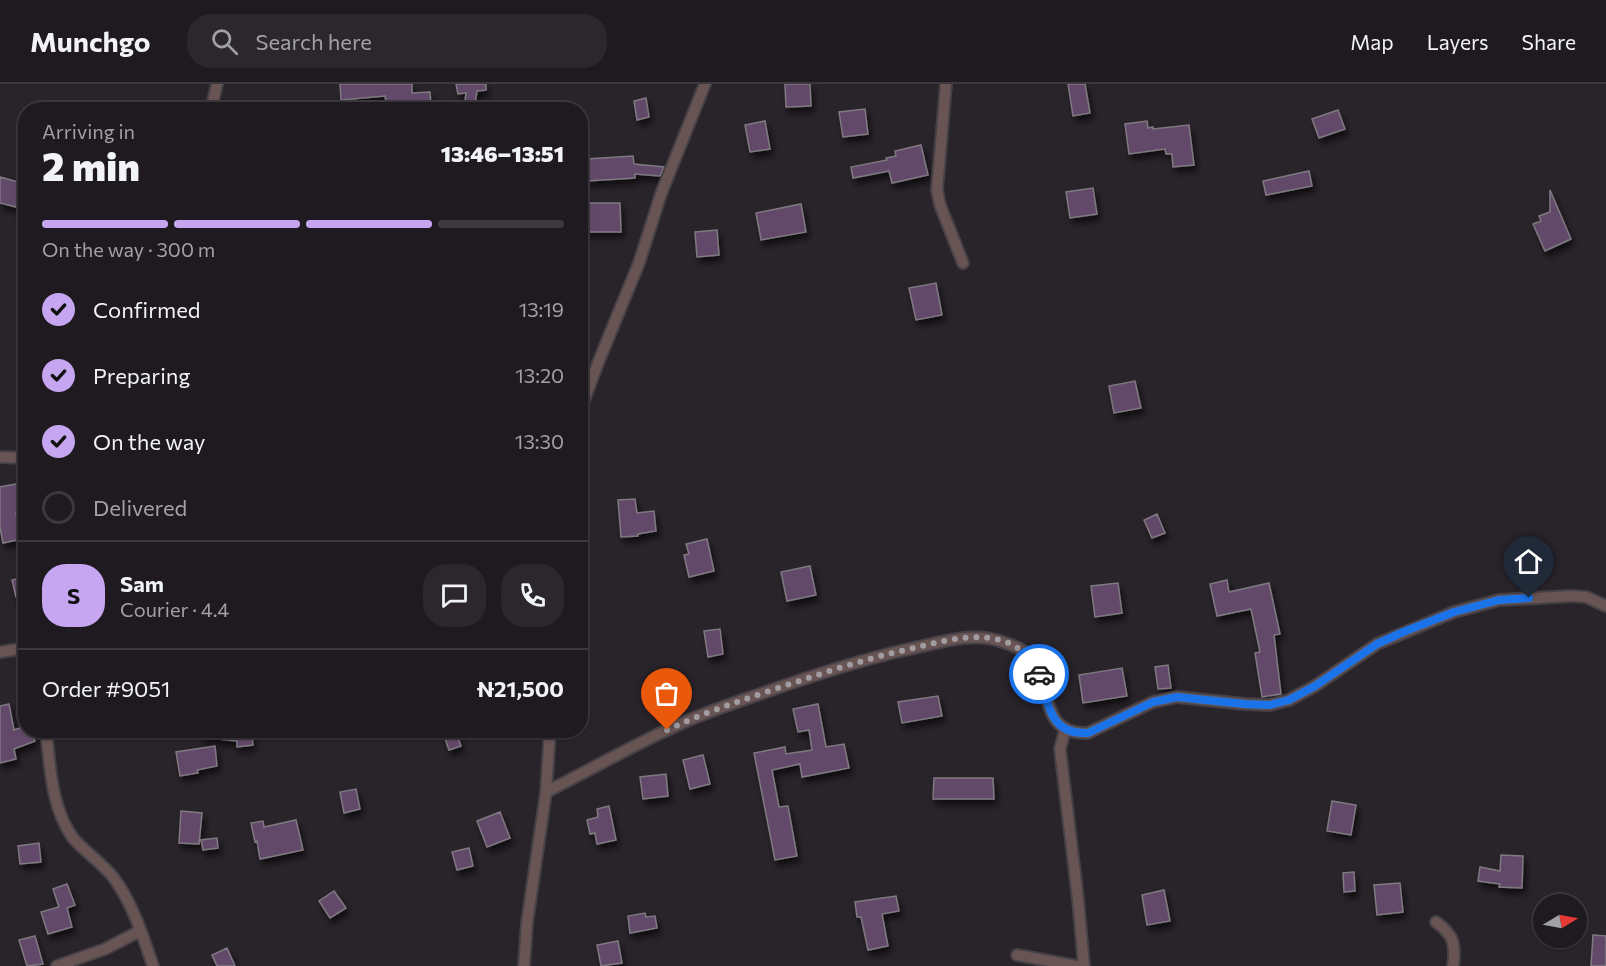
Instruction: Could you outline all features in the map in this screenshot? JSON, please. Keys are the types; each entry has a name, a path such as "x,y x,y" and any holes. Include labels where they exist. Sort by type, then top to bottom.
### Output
{"street":[{"path":"213,102 218,84"},
{"path":"588,390 639,263 661,194 705,84"},
{"path":"946,84 937,190 940,205 963,263"},
{"path":"0,457 18,458"},
{"path":"546,792 688,720 855,662 964,637 992,639 1017,646 1030,657 1039,672 1058,724 1065,730 1077,734 1088,733 1153,702 1177,697 1270,705 1289,700 1315,686 1377,644 1454,612 1499,600 1572,596 1586,597 1606,606"},
{"path":"0,652 18,649"},
{"path":"1065,730 1060,749 1084,966"},
{"path":"47,738 54,790 61,813 74,838 114,879 130,906 153,966"},
{"path":"524,966 527,922 546,792 549,738"},
{"path":"1436,922 1448,931 1452,939 1453,966"},
{"path":"57,966 105,949 140,931"},
{"path":"1017,955 1076,966"}],"building":[{"path":"340,84 412,84 412,93 430,92 431,102 386,102 385,96 341,100"},
{"path":"456,84 486,84 486,90 477,91 475,102 465,102 466,93 458,94"},
{"path":"785,84 810,84 811,106 786,107"},
{"path":"1068,84 1085,84 1090,113 1073,116"},
{"path":"646,98 649,117 637,120 634,101"},
{"path":"865,109 868,134 843,137 839,112"},
{"path":"1338,110 1345,129 1319,138 1312,119"},
{"path":"765,121 770,149 750,152 745,125"},
{"path":"1147,121 1148,128 1153,127 1153,129 1189,125 1194,165 1173,167 1172,154 1166,154 1165,149 1129,154 1125,124"},
{"path":"921,145 928,175 892,183 889,171 853,178 851,167 887,160 886,158 896,156 895,151"},
{"path":"633,156 634,164 664,167 660,176 635,174 635,178 588,181 588,159"},
{"path":"1309,171 1312,186 1266,195 1263,181"},
{"path":"0,177 18,182 16,207 0,203"},
{"path":"1093,188 1097,214 1070,218 1066,192"},
{"path":"1550,190 1571,239 1545,251 1533,224 1541,221 1539,216 1550,212"},
{"path":"588,203 620,203 621,232 588,232"},
{"path":"801,204 806,232 761,240 756,213"},
{"path":"717,230 719,255 697,257 695,232"},
{"path":"936,283 942,315 916,320 909,288"},
{"path":"1135,381 1141,408 1114,413 1109,386"},
{"path":"18,484 18,513 16,513 18,540 3,543 0,527 0,487"},
{"path":"635,499 637,513 654,511 656,531 638,534 638,536 621,537 618,500"},
{"path":"1157,514 1165,533 1152,538 1144,520"},
{"path":"707,539 714,571 689,577 684,555 689,554 686,544"},
{"path":"810,566 816,595 787,601 781,572"},
{"path":"18,579 18,597 16,597 12,580"},
{"path":"1227,580 1229,592 1269,583 1280,634 1274,635 1281,694 1262,697 1255,653 1260,652 1251,609 1217,616 1210,584"},
{"path":"1118,583 1122,613 1095,617 1091,586"},
{"path":"720,629 723,654 708,657 704,631"},
{"path":"1168,665 1171,688 1158,689 1155,667"},
{"path":"1122,668 1127,696 1083,703 1079,675"},
{"path":"938,696 942,716 902,723 898,702"},
{"path":"9,704 14,730 18,729 18,738 34,738 35,741 14,749 16,759 0,763 0,706"},
{"path":"818,704 826,747 844,744 849,768 802,777 800,764 772,770 779,807 788,806 797,856 775,860 754,753 785,747 786,754 812,750 809,730 798,732 793,709"},
{"path":"209,738 252,738 253,745 237,747 237,741"},
{"path":"445,738 458,738 461,746 449,750"},
{"path":"215,746 217,766 197,770 198,773 180,776 176,752"},
{"path":"703,755 710,784 690,789 683,760"},
{"path":"666,774 668,796 643,799 640,777"},
{"path":"934,778 993,778 994,799 933,799"},
{"path":"356,789 360,809 344,813 340,792"},
{"path":"1332,801 1356,805 1351,835 1327,831"},
{"path":"609,806 616,840 597,844 595,833 590,834 587,820 598,817 597,809"},
{"path":"181,811 202,813 199,844 179,843"},
{"path":"500,812 510,838 487,847 477,821"},
{"path":"296,820 303,850 260,859 251,823 263,821 264,827"},
{"path":"217,838 218,848 203,850 201,840"},
{"path":"39,843 41,862 20,864 18,846"},
{"path":"469,848 473,866 457,870 452,852"},
{"path":"1501,855 1523,856 1522,888 1499,887 1500,884 1478,881 1480,867 1500,871"},
{"path":"1354,872 1355,891 1344,892 1343,873"},
{"path":"1400,883 1403,912 1377,915 1374,885"},
{"path":"67,884 75,905 67,908 72,927 48,934 41,912 59,907 53,889"},
{"path":"1164,890 1170,921 1147,925 1142,895"},
{"path":"334,891 346,908 330,918 319,901"},
{"path":"896,896 899,911 882,914 888,946 868,950 861,917 857,917 855,902"},
{"path":"645,913 646,917 655,916 657,928 630,933 628,916"},
{"path":"1593,935 1606,936 1606,966 1591,966"},
{"path":"35,936 43,964 27,966 19,940"},
{"path":"618,941 622,963 601,966 597,945"},
{"path":"227,948 235,966 217,966 212,955"}],"way so far":[{"path":"667,730 740,701 855,662 964,637 992,639 1017,646 1030,657 1039,674"}],"route":[{"path":"1039,674 1058,724 1065,730 1077,734 1088,733 1153,702 1177,697 1270,705 1289,700 1315,686 1377,644 1403,632 1454,612 1499,600 1529,598"}]}
